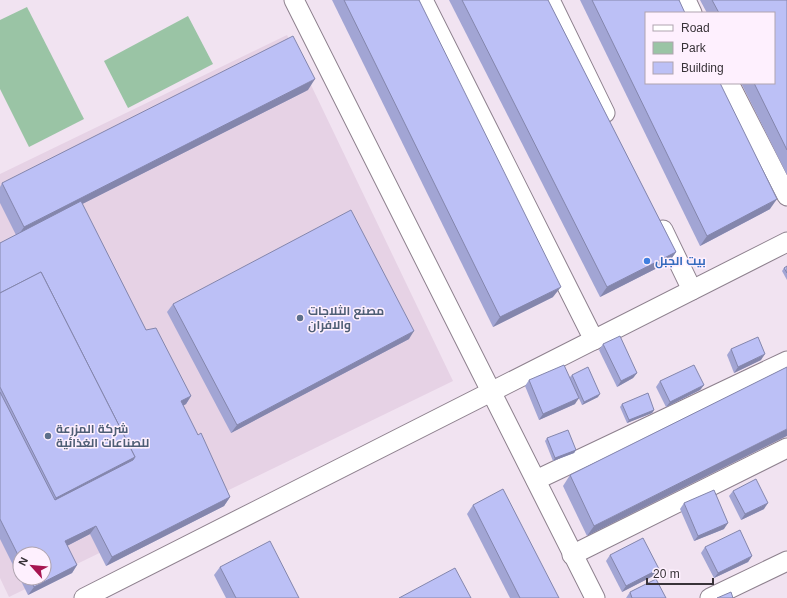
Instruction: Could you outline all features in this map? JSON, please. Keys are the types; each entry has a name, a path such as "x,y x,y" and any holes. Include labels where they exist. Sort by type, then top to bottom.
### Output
{"street":[{"path":"294,0 536,480 572,555 595,598"},
{"path":"423,0 594,340"},
{"path":"550,0 612,127"},
{"path":"686,0 692,12"},
{"path":"730,84 787,196"},
{"path":"654,212 692,290"},
{"path":"84,598 787,242"},
{"path":"536,480 787,361"},
{"path":"572,555 787,448"},
{"path":"710,598 787,561"}],"shaded area":[{"path":"287,35 453,381 52,576 52,546 12,546 12,586 32,586 9,597 0,578 0,174"}],"green space":[{"path":"27,7 84,119 29,147 0,89 0,20"},
{"path":"188,16 213,64 128,108 104,61"}],"building":[{"path":"344,0 419,0 561,287 500,317"},
{"path":"462,0 548,0 676,252 607,287"},
{"path":"592,0 679,0 685,12 645,12 645,84 720,84 777,199 707,236"},
{"path":"712,0 787,0 787,150 754,84 775,84 775,12 718,12"},
{"path":"293,36 315,79 24,227 2,183"},
{"path":"81,201 146,330 156,328 191,396 181,401 198,435 201,433 230,497 112,557 96,526 65,541 77,565 52,578 52,546 14,546 0,519 0,392 55,500 133,460 135,457 41,272 0,293 0,243"},
{"path":"351,210 414,331 237,425 173,304"},
{"path":"787,266 787,273 784,268"},
{"path":"41,272 135,457 56,498 0,387 0,293"},
{"path":"620,336 637,373 621,381 603,344"},
{"path":"758,337 765,354 738,367 731,349"},
{"path":"564,365 579,398 543,414 529,380"},
{"path":"694,365 704,385 670,402 660,381"},
{"path":"588,367 600,394 584,402 572,375"},
{"path":"787,367 787,429 594,526 570,475"},
{"path":"648,393 654,410 629,420 622,404"},
{"path":"568,430 576,450 555,458 547,438"},
{"path":"756,479 768,503 745,514 733,491"},
{"path":"503,489 559,598 520,598 473,505"},
{"path":"714,490 728,523 698,536 684,503"},
{"path":"740,530 752,556 718,573 705,547"},
{"path":"643,538 659,569 626,586 610,555"},
{"path":"270,541 299,598 236,598 220,567"},
{"path":"455,568 471,598 399,598"},
{"path":"656,579 666,598 632,598 630,592"},
{"path":"731,592 733,598 717,598"}],"place":[{"name":"بيت الجبل","path":"647,261"},
{"name":"مصنع الثلاجات والافران","path":"300,318"},
{"name":"شركة المزرعة للصناعات الغذائية","path":"48,436"}]}
